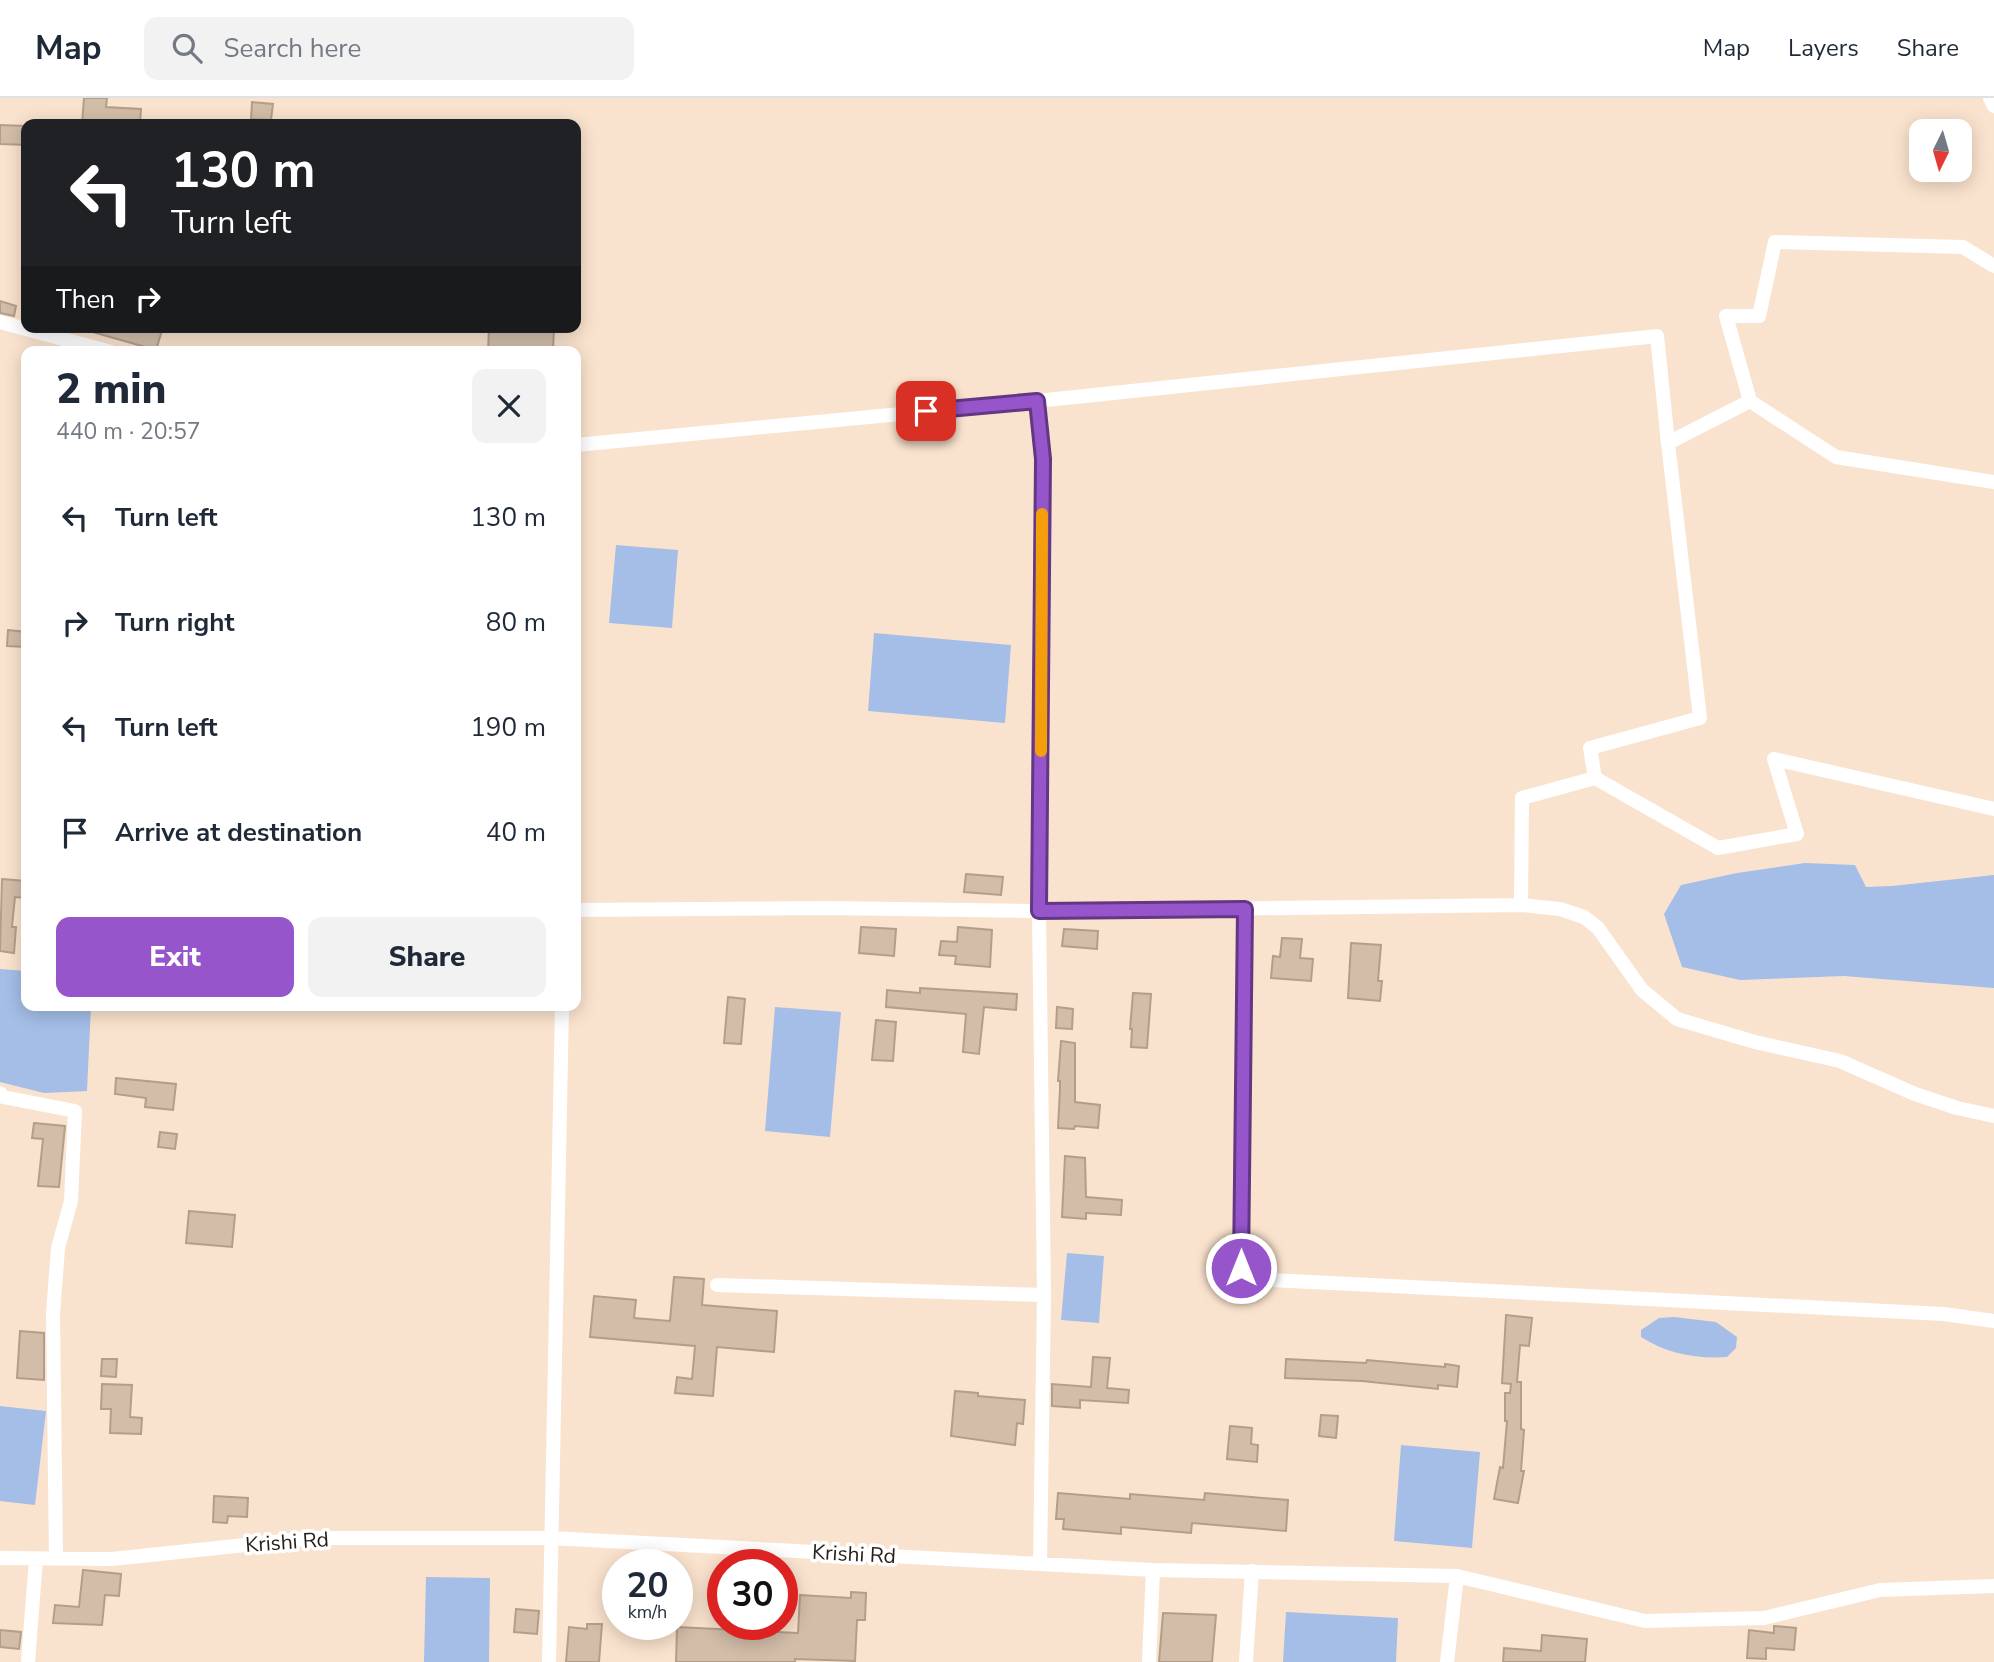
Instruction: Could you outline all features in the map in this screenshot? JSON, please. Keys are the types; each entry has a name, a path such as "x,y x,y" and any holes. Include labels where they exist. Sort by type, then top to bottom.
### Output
{"street":[{"path":"1990,98 1994,106"},
{"path":"1994,266 1963,247 1775,242 1759,316 1726,316 1750,401 1836,457 1994,482"},
{"path":"0,322 21,328"},
{"path":"41,333 89,346"},
{"path":"581,445 1037,401 1657,336 1700,718 1590,748 1595,778"},
{"path":"1037,401 1043,459 1039,911 1044,1295 1040,1563"},
{"path":"1668,443 1750,401"},
{"path":"1521,905 1522,798 1595,778 1718,848 1797,834 1774,759 1994,809"},
{"path":"581,910 827,908 1039,911 1521,905 1560,909 1584,917 1598,928 1642,990 1677,1018 1755,1042 1840,1061 1915,1094 1957,1108 1994,1116"},
{"path":"1245,909 1241,1268 1252,1279 1944,1314 1994,1321"},
{"path":"549,1662 562,1011"},
{"path":"0,1093 3,1097 75,1111 71,1201 58,1248 53,1314 56,1558"},
{"path":"717,1285 1044,1295"},
{"name":"Krishi Rd","path":"0,1558 112,1559 312,1538 550,1538 1153,1570 1457,1576 1645,1621 1765,1618 1880,1590 1994,1586"},
{"path":"27,1662 36,1559"},
{"path":"1149,1662 1153,1570"},
{"path":"1246,1662 1252,1571"},
{"path":"1447,1662 1457,1576"}],"water":[{"path":"616,545 678,550 672,628 609,623"},
{"path":"874,633 1011,645 1005,723 868,711"},
{"path":"1805,863 1855,865 1866,887 1994,875 1994,988 1844,976 1740,980 1682,967 1664,914 1681,885"},
{"path":"0,969 21,971 21,1011 91,1011 87,1091 44,1093 0,1082"},
{"path":"775,1007 841,1012 830,1137 765,1131"},
{"path":"1067,1253 1104,1256 1099,1323 1061,1320"},
{"path":"1659,1318 1716,1322 1737,1337 1736,1348 1727,1357 1693,1356 1661,1348 1641,1337 1641,1330"},
{"path":"0,1406 46,1411 35,1505 0,1501"},
{"path":"1401,1445 1480,1452 1472,1548 1394,1541"},
{"path":"426,1577 490,1578 489,1662 424,1662"},
{"path":"1286,1612 1398,1618 1396,1662 1283,1662"}],"building":[{"path":"84,98 107,98 106,107 141,109 140,119 82,119"},
{"path":"252,102 273,104 271,119 251,119"},
{"path":"0,125 21,126 21,145 0,144"},
{"path":"0,301 16,306 14,316 0,313"},
{"path":"96,333 161,333 157,346 142,346"},
{"path":"489,333 554,333 553,346 488,346"},
{"path":"8,630 21,631 21,647 7,646"},
{"path":"966,874 1003,877 1001,895 964,892"},
{"path":"2,879 21,881 21,898 15,897 12,927 16,927 14,953 0,951"},
{"path":"861,927 896,929 894,956 859,953"},
{"path":"958,927 992,930 990,967 955,964 956,956 939,955 941,941 957,942"},
{"path":"1064,929 1098,931 1097,949 1062,946"},
{"path":"1282,938 1302,939 1300,958 1313,959 1311,981 1271,978 1273,956 1280,957"},
{"path":"1351,943 1381,945 1378,981 1382,981 1380,1001 1348,998"},
{"path":"920,988 1017,994 1016,1010 984,1007 979,1054 963,1052 966,1014 886,1007 887,990 920,993"},
{"path":"1133,993 1151,994 1147,1048 1131,1047"},
{"path":"728,997 745,999 741,1044 724,1043"},
{"path":"1057,1007 1073,1009 1072,1029 1056,1028"},
{"path":"876,1020 896,1022 893,1061 872,1060"},
{"path":"1061,1041 1075,1043 1075,1102 1100,1105 1098,1128 1058,1128"},
{"path":"116,1078 176,1084 173,1110 145,1107 146,1098 115,1094"},
{"path":"34,1123 65,1126 59,1187 38,1186 43,1139 32,1138"},
{"path":"160,1132 177,1134 175,1149 158,1147"},
{"path":"1065,1156 1085,1158 1086,1197 1122,1200 1121,1215 1086,1213 1086,1219 1062,1217"},
{"path":"189,1211 235,1215 232,1247 186,1243"},
{"path":"674,1277 704,1279 702,1305 777,1311 774,1352 717,1347 713,1396 675,1393 677,1377 692,1379 695,1346 590,1337 594,1296 636,1300 634,1318 670,1321"},
{"path":"1506,1315 1532,1318 1529,1346 1520,1345 1517,1382 1521,1382 1521,1429 1524,1430 1521,1471 1524,1471 1518,1503 1494,1499 1500,1467 1503,1468 1507,1421 1505,1393 1510,1393 1511,1384 1502,1383"},
{"path":"20,1331 44,1333 44,1380 17,1378"},
{"path":"1093,1357 1110,1358 1107,1388 1129,1390 1128,1403 1080,1400 1080,1408 1052,1406 1052,1384 1091,1387"},
{"path":"102,1359 117,1359 116,1377 101,1376"},
{"path":"1286,1359 1366,1363 1367,1360 1459,1366 1457,1387 1438,1385 1438,1389 1362,1381 1285,1378"},
{"path":"102,1384 132,1385 130,1417 142,1418 141,1434 110,1433 111,1409 101,1409"},
{"path":"955,1391 1025,1400 1023,1424 1017,1423 1015,1445 951,1436"},
{"path":"1321,1415 1338,1416 1336,1438 1319,1436"},
{"path":"1230,1426 1252,1428 1251,1444 1258,1445 1257,1462 1227,1459"},
{"path":"1058,1493 1130,1499 1130,1494 1204,1500 1205,1493 1288,1500 1286,1531 1192,1523 1191,1533 1121,1527 1121,1534 1063,1529 1064,1519 1056,1519"},
{"path":"214,1496 248,1498 247,1517 228,1516 227,1523 213,1522"},
{"path":"83,1570 121,1574 119,1596 105,1595 102,1625 53,1623 55,1605 79,1607"},
{"path":"851,1592 866,1593 865,1620 857,1620 855,1661 795,1659 795,1662 676,1662 677,1640 693,1640 693,1628 707,1628 707,1640 798,1640 800,1595 851,1598"},
{"path":"516,1609 539,1611 537,1634 514,1632"},
{"path":"1163,1613 1216,1615 1212,1662 1159,1662"},
{"path":"587,1624 602,1624 599,1662 566,1662 569,1627 587,1629"},
{"path":"1774,1626 1796,1628 1794,1650 1766,1648 1766,1659 1747,1658 1749,1630 1774,1633"},
{"path":"0,1630 21,1632 19,1649 0,1647"},
{"path":"1542,1635 1587,1639 1585,1662 1503,1662 1504,1648 1541,1651"}],"slow traffic":[{"path":"1041,751 1042,514"}],"route":[{"path":"926,411 1037,401 1043,459 1039,911 1245,909 1241,1268"}]}
